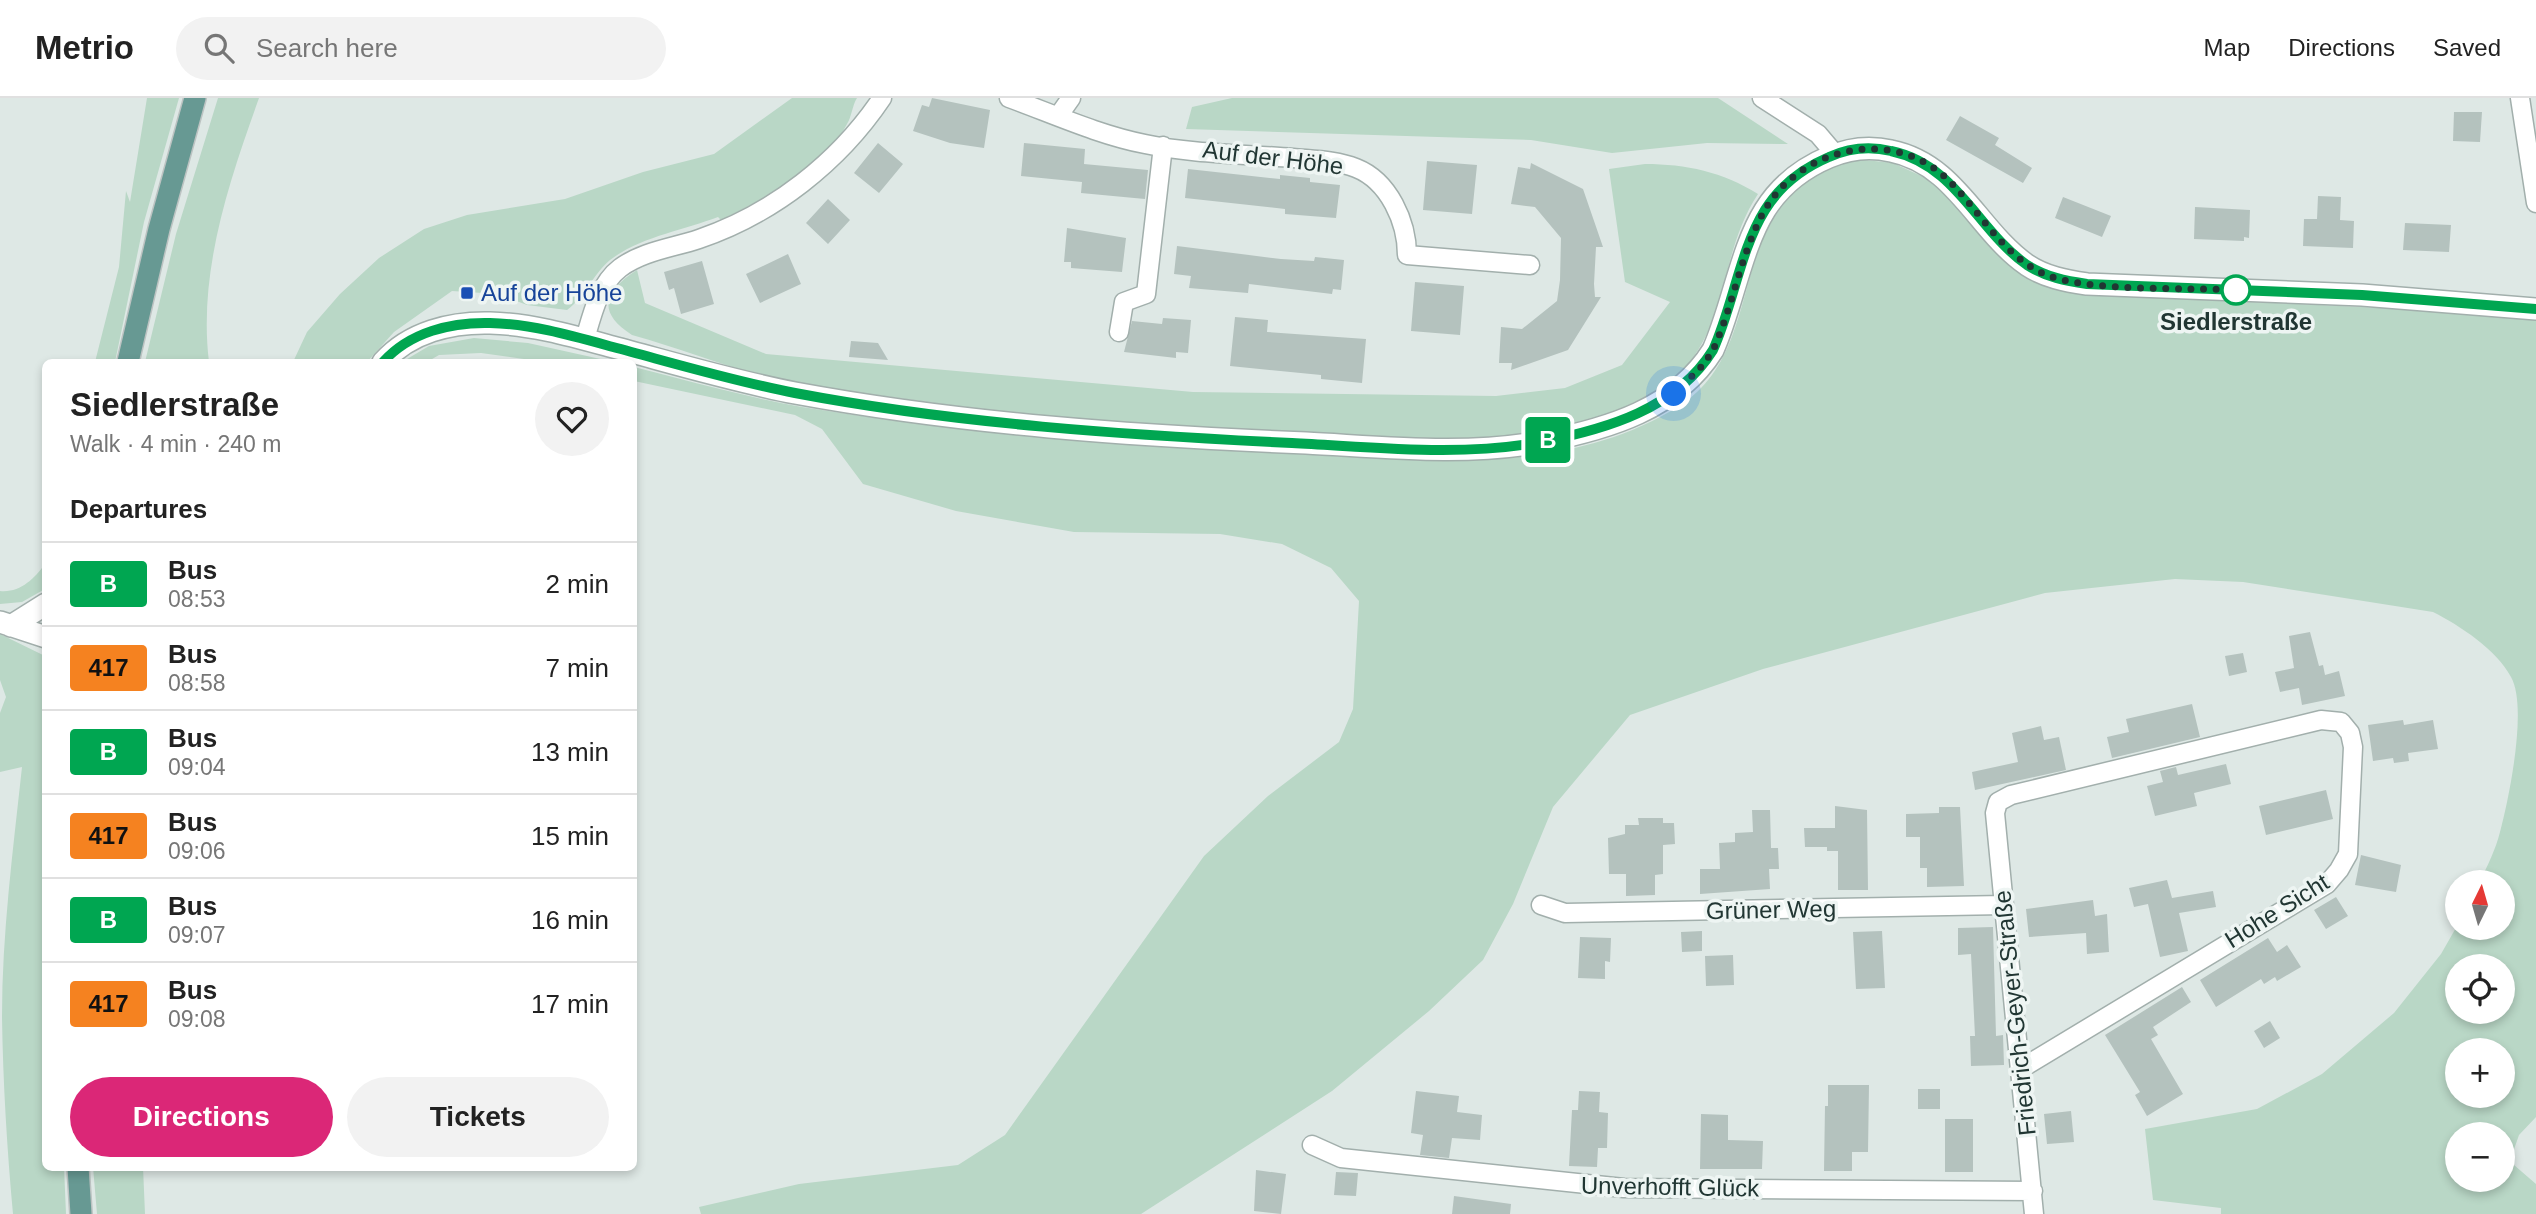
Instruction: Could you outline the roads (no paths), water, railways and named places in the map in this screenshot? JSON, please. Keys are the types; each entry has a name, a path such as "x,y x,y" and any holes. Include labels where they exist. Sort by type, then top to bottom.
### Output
{"main road":[{"path":"129,359 159,229 195,98"},
{"path":"78,1171 81,1214"}],"street":[{"path":"585,339 595,307 606,284 618,270 652,252 700,239 735,224 775,202 845,145 882,98"},
{"name":"Auf der Höhe","path":"1009,98 1131,141 1325,161 1356,168 1369,175 1387,195 1401,218 1407,237 1407,255 1530,265"},
{"path":"1059,116 1070,98"},
{"path":"1762,98 1818,134 1835,154"},
{"path":"2520,98 2536,203"},
{"path":"1119,332 1124,302 1146,294 1163,146"},
{"path":"386,359 393,351 424,334 469,323 522,326 585,339 792,392 953,416 1236,440 1436,448 1515,446 1603,427 1654,406 1690,380 1704,364 1721,334 1763,212 1789,181 1835,154 1859,148 1883,149 1909,156 1932,167 1960,192 2015,254 2030,267 2056,278 2087,284 2362,295 2536,309"},
{"path":"5,624 42,606"},
{"path":"5,624 42,635"},
{"name":"Hohe Sicht","path":"1994,813 1998,802 2011,795 2321,720 2341,722 2350,733 2353,747 2348,854 2327,884 2022,1068"},
{"name":"Friedrich-Geyer-Straße","path":"1994,813 2022,1068 2034,1214"},
{"name":"Grüner Weg","path":"1541,905 1565,914 2004,905"},
{"name":"Unverhofft Glück","path":"1312,1145 1341,1158 1573,1185 2033,1191"}],"place":[{"name":"Siedlerstraße","path":"2236,290"},
{"name":"Auf der Höhe","path":"467,293"}]}
